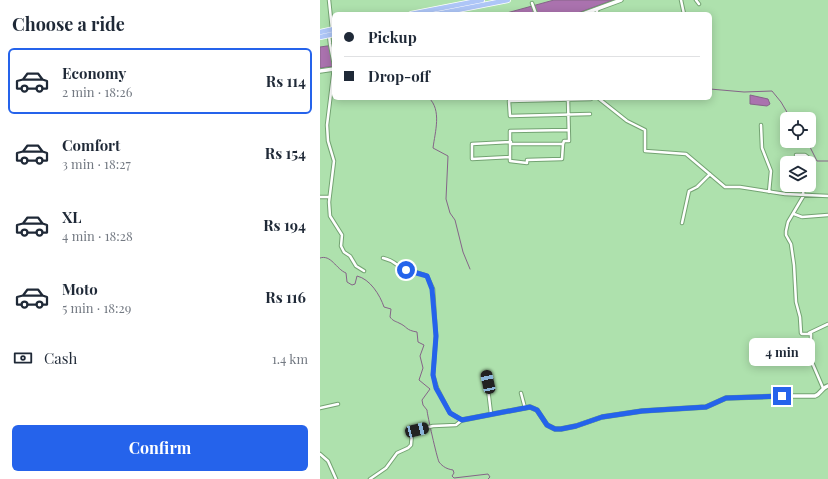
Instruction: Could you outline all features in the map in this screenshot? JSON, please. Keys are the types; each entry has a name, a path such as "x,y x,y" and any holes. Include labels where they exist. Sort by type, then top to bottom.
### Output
{"highway":[{"path":"444,12 482,0"},
{"path":"468,4 508,0"},
{"path":"425,12 461,7"},
{"path":"320,32 332,32"},
{"path":"320,37 332,32"}],"street":[{"path":"330,0 332,32 330,44 332,56"},
{"path":"589,12 621,0"},
{"path":"681,0 684,12"},
{"path":"696,0 699,4"},
{"path":"532,4 535,12"},
{"path":"320,71 332,68"},
{"path":"332,84 327,125 328,141 334,161 329,197 330,216 342,235 341,246 344,252 350,256 356,266 364,271"},
{"path":"538,100 509,101 510,116 590,114"},
{"path":"510,157 472,159 472,144 563,144 564,141 569,141 566,100"},
{"path":"601,100 627,121 645,130 645,151 686,154 728,188 740,187 769,192 828,196"},
{"path":"761,125 762,150 771,171 769,192"},
{"path":"563,144 562,159 527,160 527,162 510,161 510,132 568,130"},
{"path":"796,155 806,156"},
{"path":"682,223 689,191 697,187 710,174"},
{"path":"804,194 787,225 786,235 791,244 796,302 800,317 801,333 809,334 828,324"},
{"path":"320,197 329,197"},
{"path":"794,214 802,217 828,215"},
{"path":"383,258 392,260 406,270 427,276 432,289 436,336 433,375 436,388 450,413 462,420"},
{"path":"809,334 811,334 811,360 823,388"},
{"path":"486,372 491,414"},
{"path":"370,479 386,468 397,453 408,448 411,444 412,433 417,430 433,426 456,425 462,420 491,414 525,408 534,408 547,425 555,429 568,429 602,417 656,409 706,407 726,398 815,396 819,394 823,388 828,386"},
{"path":"521,393 525,408"},
{"path":"320,408 338,404"},
{"path":"320,454 328,461 336,479"}],"shaded area":[{"path":"554,0 613,0 580,12 510,12"},
{"path":"332,45 332,66 320,68 320,47"},
{"path":"750,95 768,99 770,104 767,106 750,104"}],"waterway":[{"path":"712,89 744,92 772,91 787,112"},
{"path":"431,100 437,115 433,148 448,156 446,199 450,213 455,220 463,252 470,269"},
{"path":"810,148 817,161 828,161"},
{"path":"320,258 327,258 346,273 347,282 352,285 355,284 357,276 366,280 377,293 384,307 391,309 390,317 408,329 417,332 418,342 424,345 420,356 423,368 419,380 430,389 422,400 423,405 427,410 439,462 445,468 453,470 454,473 452,476 454,478 488,474 490,477 488,479"}],"route":[{"path":"406,270 427,276 432,289 436,336 433,375 436,388 450,413 462,420 530,407 537,410 547,425 551,428 568,429 602,417 656,409 706,407 726,398 782,396"}]}
